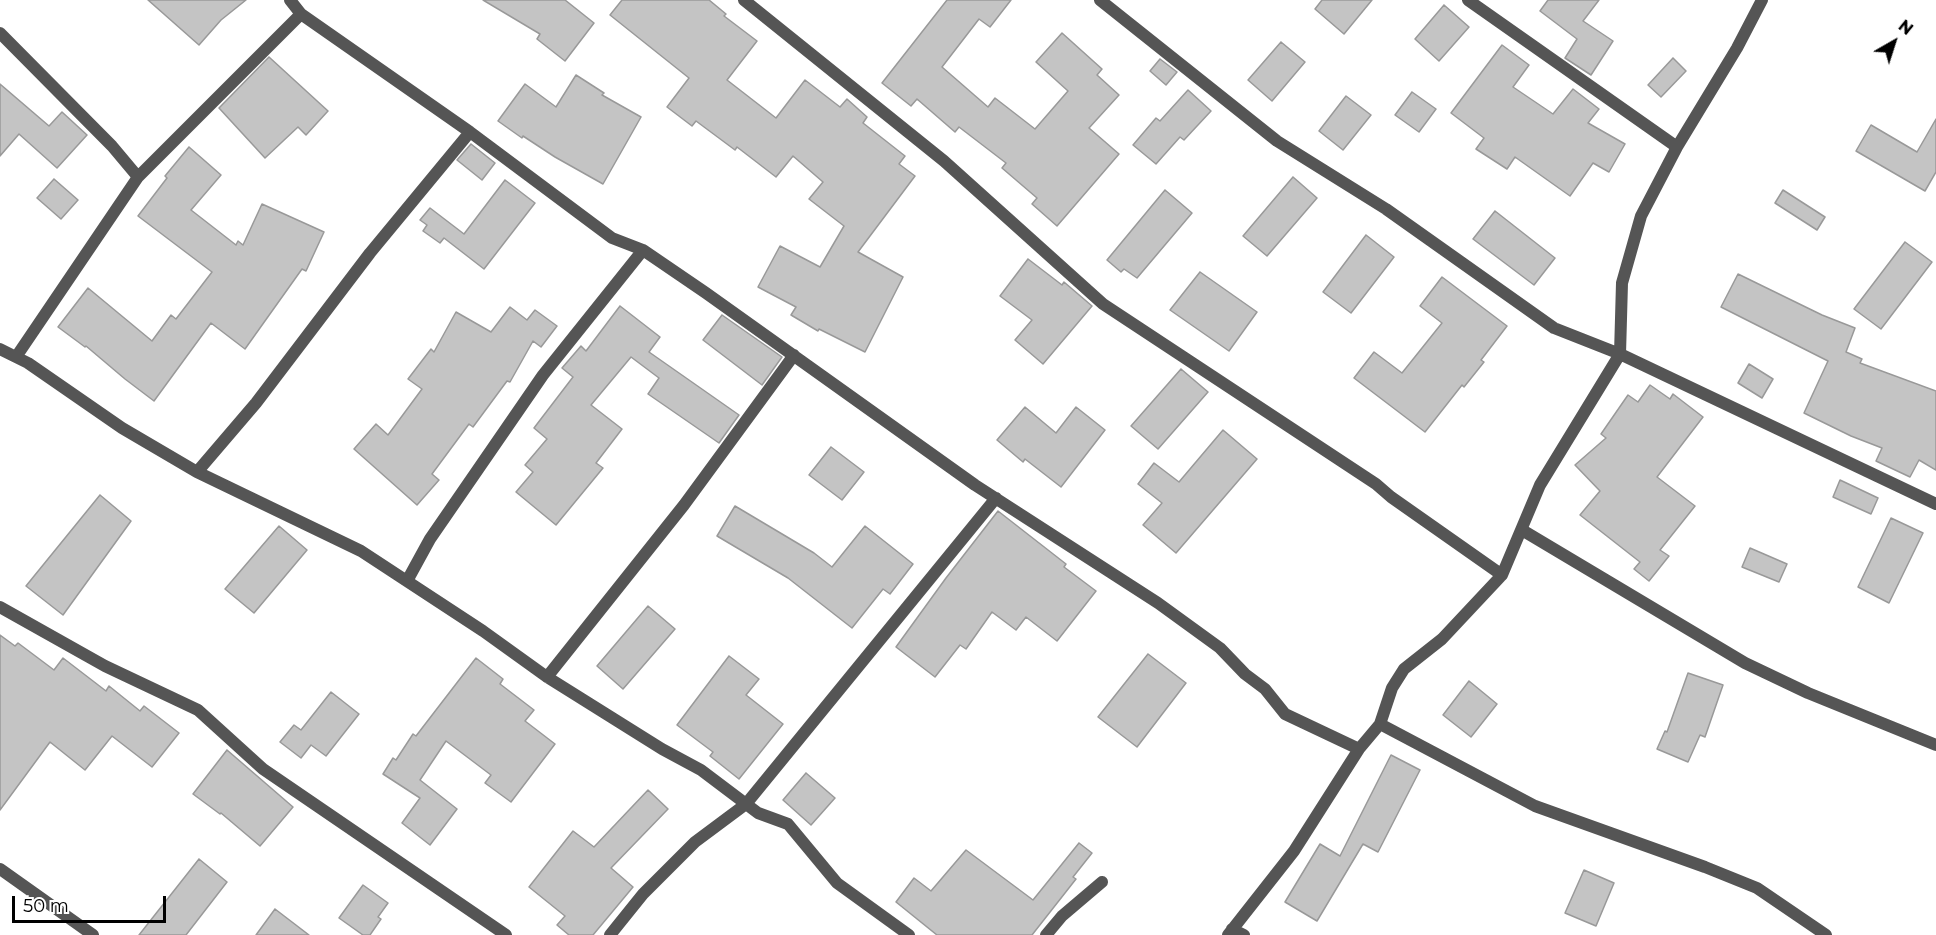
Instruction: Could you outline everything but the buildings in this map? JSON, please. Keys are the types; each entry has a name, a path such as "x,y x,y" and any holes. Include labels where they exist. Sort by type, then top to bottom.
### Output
{"street":[{"path":"290,0 301,14 470,132 612,238 642,250 794,355 975,486 1158,603 1220,648 1245,674 1265,689 1285,714 1359,749"},
{"path":"744,0 944,161 1103,304 1376,484 1502,575"},
{"path":"1100,0 1277,141 1386,208 1554,328 1620,354 1936,504"},
{"path":"1468,0 1677,147"},
{"path":"1244,935 1230,932 1294,851 1359,749 1380,724 1392,688 1404,669 1442,639 1502,575 1540,485 1620,354 1622,283 1641,216 1677,147 1737,48 1762,0"},
{"path":"16,357 138,177 301,14"},
{"path":"0,33 112,146 138,177"},
{"path":"197,472 256,403 370,253 470,132"},
{"path":"407,581 430,539 543,375 642,250"},
{"path":"0,349 28,363 122,428 197,472 361,551 547,676 662,749 701,770 758,813 788,824 837,884 909,935"},
{"path":"547,676 684,505 794,355"},
{"path":"610,935 643,894 695,842 746,804 996,498"},
{"path":"1521,530 1745,663 1808,693 1936,745"},
{"path":"0,607 105,666 198,710 263,770 506,935"},
{"path":"1380,724 1535,806 1705,867 1756,888 1826,935"},
{"path":"0,869 93,935"},
{"path":"1046,935 1062,916 1102,882"}]}
